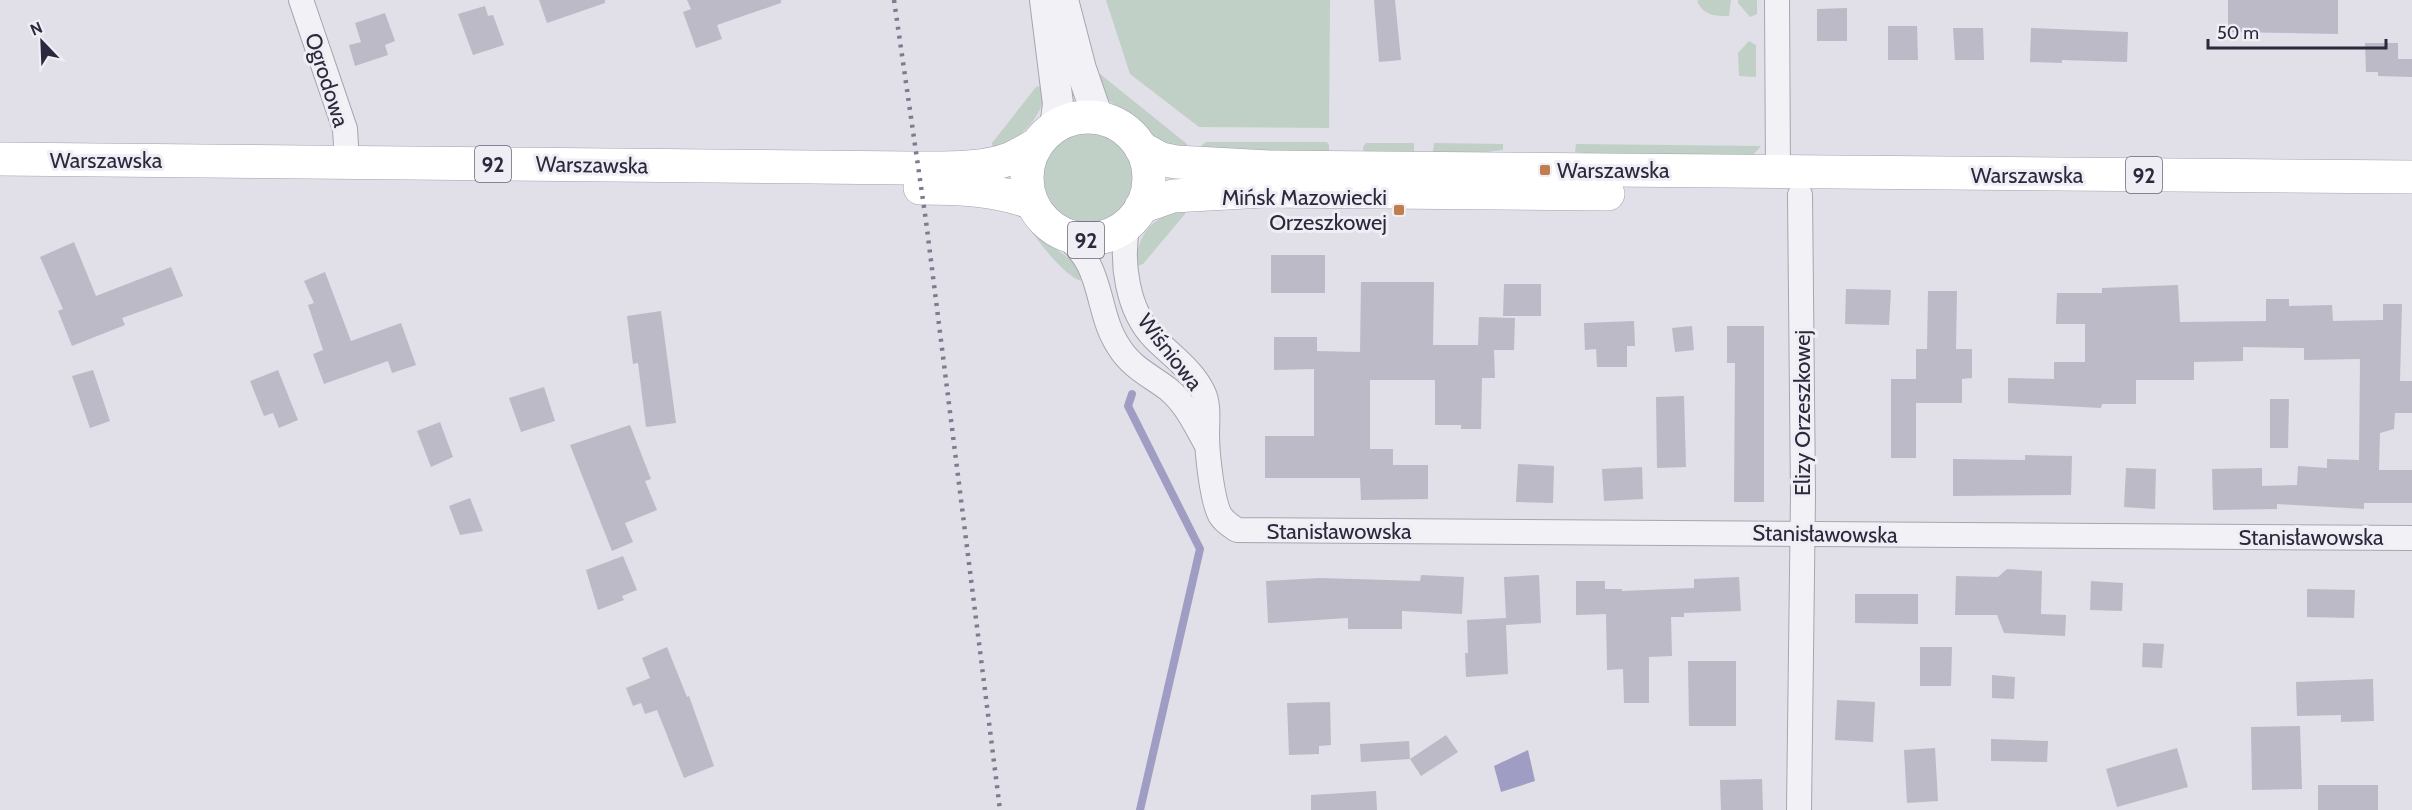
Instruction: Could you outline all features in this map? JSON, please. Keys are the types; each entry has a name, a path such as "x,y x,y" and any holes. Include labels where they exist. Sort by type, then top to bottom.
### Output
{"main road":[{"name":"92","path":"1080,118 1098,118 1115,123 1130,133 1141,148 1148,164 1149,182 1135,215 1120,230 1103,238 1085,240 1066,236 1050,226 1037,213 1029,196 1026,177 1029,160 1046,136 1063,122 1080,118"},
{"name":"Warszawska","path":"0,159 937,168 999,162 1012,158 1046,136"},
{"name":"Warszawska","path":"1141,148 1161,159 1176,162 1269,167 1777,180 2087,193 2412,196"},
{"name":"Warszawska","path":"1135,215 1173,196 1263,191 1777,180 2412,177"},
{"name":"Warszawska","path":"0,179 938,188 1000,193 1032,203"}],"street":[{"name":"Ogrodowa","path":"301,0 345,129 347,162"},
{"path":"1045,0 1058,104 1046,136"},
{"path":"1063,0 1081,69 1098,118"},
{"name":"Elizy Orzeszkowej","path":"1777,0 1777,180 1802,533 1799,810"},
{"name":"Wiśniowa","path":"1135,215 1124,245 1125,260 1138,315 1154,338 1191,375 1204,395 1207,446 1220,514 1228,525 1237,530"},
{"name":"Wiśniowa","path":"1066,236 1081,251 1089,266 1105,320 1120,350 1144,374 1167,389 1186,407 1207,446"},
{"name":"Stanisławowska","path":"1237,530 2412,538"}],"shaded area":[{"path":"1106,0 1330,0 1329,128 1199,127 1130,74"},
{"path":"1731,0 1729,16 1715,15 1703,10 1697,1"},
{"path":"1738,0 1757,0 1757,14 1750,17"},
{"path":"1749,41 1756,45 1756,77 1739,76 1738,53"},
{"path":"1096,74 1100,74 1187,144 1187,153 1158,143 1136,120 1105,98"},
{"path":"1048,84 1045,97 1029,126 1014,140 993,154 992,143 1036,87"},
{"path":"1089,129 1108,133 1124,143 1134,159 1138,178 1134,197 1124,213 1108,223 1089,227 1070,223 1054,213 1044,197 1040,178 1044,159 1054,143 1070,133"},
{"path":"1206,142 1327,142 1329,155 1201,153 1202,145"},
{"path":"1366,143 1414,143 1414,153 1364,157 1363,147"},
{"path":"1434,143 1503,144 1503,150 1439,158 1433,152"},
{"path":"1576,144 1761,146 1752,156 1655,160 1575,152"},
{"path":"1185,207 1185,214 1143,264 1135,267 1140,243 1149,228 1163,217"},
{"path":"1032,232 1073,261 1078,267 1081,281 1061,267"},
{"path":"1528,750 1535,781 1501,792 1494,766"}],"building":[{"path":"539,0 605,0 605,3 547,23"},
{"path":"687,0 781,0 781,3 717,25 722,39 696,48 683,12 691,9"},
{"path":"1374,0 1395,0 1401,60 1379,62"},
{"path":"2228,0 2338,0 2338,34 2228,32"},
{"path":"485,6 488,16 493,15 504,45 473,55 458,14"},
{"path":"1847,8 1847,41 1817,41 1817,9"},
{"path":"385,13 395,41 385,45 388,55 355,66 349,45 361,42 355,23"},
{"path":"1888,26 1917,26 1918,60 1888,60"},
{"path":"1953,28 1983,28 1984,60 1955,60"},
{"path":"2031,28 2128,32 2127,62 2062,60 2062,63 2030,62"},
{"path":"2365,43 2398,43 2398,59 2412,59 2412,77 2378,76 2378,72 2366,72"},
{"path":"74,242 96,296 171,267 183,296 122,318 125,325 72,346 58,311 63,309 40,257"},
{"path":"1271,255 1325,255 1325,293 1271,293"},
{"path":"325,272 351,341 401,323 416,365 392,373 388,361 324,384 313,354 323,350 308,305 314,303 304,281"},
{"path":"1361,282 1434,282 1433,345 1478,345 1479,317 1515,318 1514,350 1494,350 1495,378 1482,378 1481,429 1461,429 1461,425 1435,425 1435,380 1370,380 1370,449 1393,449 1393,465 1428,465 1428,499 1361,500 1360,478 1265,478 1265,436 1314,436 1314,369 1274,370 1274,337 1317,337 1317,351 1360,352"},
{"path":"1504,284 1541,284 1541,316 1503,316"},
{"path":"2178,285 2180,322 2266,321 2266,299 2289,299 2289,306 2332,305 2333,321 2383,320 2383,304 2402,304 2400,381 2412,381 2412,413 2395,413 2394,429 2380,433 2379,470 2412,470 2412,503 2364,503 2364,509 2277,504 2277,509 2213,510 2212,469 2262,468 2262,486 2297,485 2298,466 2327,468 2327,459 2359,460 2360,359 2304,360 2304,348 2243,347 2243,361 2194,362 2194,380 2136,380 2136,404 2102,404 2101,408 2008,403 2008,378 2054,379 2054,362 2085,362 2085,324 2056,324 2057,293 2102,293 2102,288"},
{"path":"1846,289 1891,290 1889,325 1845,324"},
{"path":"1928,291 1957,291 1956,349 1972,349 1972,378 1962,379 1962,403 1916,403 1916,458 1891,458 1891,379 1916,379 1916,349 1927,349"},
{"path":"661,311 676,423 646,427 638,363 633,364 627,316"},
{"path":"1634,321 1635,346 1627,346 1627,367 1597,367 1596,349 1585,350 1584,323"},
{"path":"1692,326 1694,350 1675,352 1672,328"},
{"path":"1727,326 1764,326 1764,502 1734,502 1735,363 1727,363"},
{"path":"93,370 110,421 90,428 72,376"},
{"path":"278,370 298,420 279,428 273,413 264,416 250,381"},
{"path":"544,387 555,421 521,432 509,398"},
{"path":"1684,396 1686,467 1657,468 1656,397"},
{"path":"2270,399 2289,399 2288,448 2270,448"},
{"path":"440,422 453,457 431,467 417,431"},
{"path":"630,425 651,479 645,481 657,510 625,523 633,542 612,551 570,445"},
{"path":"2025,455 2072,456 2071,495 1953,496 1953,459 2025,460"},
{"path":"1518,464 1554,466 1553,503 1516,502"},
{"path":"1642,467 1643,499 1604,501 1602,469"},
{"path":"2126,468 2156,469 2155,509 2124,507"},
{"path":"470,498 483,531 460,535 449,506"},
{"path":"623,556 637,590 622,596 624,600 598,610 586,570"},
{"path":"2007,569 2042,571 2041,614 2066,615 2065,636 2004,633 1997,615 1955,615 1956,576 1998,577"},
{"path":"1421,575 1464,577 1462,614 1402,611 1402,629 1348,629 1348,618 1268,623 1266,581 1320,578 1420,581"},
{"path":"1539,575 1541,623 1506,625 1508,674 1466,677 1467,620 1506,618 1504,577"},
{"path":"1739,577 1741,611 1684,613 1684,617 1671,617 1672,656 1649,657 1649,703 1624,703 1623,669 1607,670 1606,614 1576,615 1576,581 1605,581 1605,589 1622,589 1622,591 1694,588 1694,579"},
{"path":"2091,581 2123,583 2122,611 2090,610"},
{"path":"2307,589 2355,590 2354,618 2307,617"},
{"path":"1855,594 1918,594 1918,624 1855,623"},
{"path":"2143,643 2164,644 2162,668 2142,667"},
{"path":"667,647 687,697 689,696 714,766 684,778 657,710 645,714 641,703 633,706 626,688 650,678 642,658"},
{"path":"1920,647 1952,647 1951,686 1920,686"},
{"path":"1688,661 1736,661 1736,726 1689,726"},
{"path":"1992,675 2015,677 2014,699 1992,698"},
{"path":"2373,679 2374,721 2341,722 2341,715 2297,716 2296,682"},
{"path":"1837,700 1875,702 1873,742 1835,740"},
{"path":"1330,702 1331,745 1319,746 1319,754 1289,755 1287,703"},
{"path":"2300,726 2302,789 2252,790 2251,727"},
{"path":"1446,735 1458,752 1421,776 1410,759"},
{"path":"1991,739 2048,741 2047,762 1991,761"},
{"path":"1409,741 1410,759 1361,762 1360,744"},
{"path":"1935,748 1938,801 1907,803 1904,750"},
{"path":"2177,748 2188,787 2117,807 2106,769"},
{"path":"1762,779 1763,810 1721,810 1720,780"},
{"path":"2318,785 2378,785 2378,810 2318,810"},
{"path":"1376,791 1377,810 1311,810 1311,795"}],"waterway":[{"path":"1132,394 1128,406 1200,549 1140,810"}],"railway":[{"path":"894,0 926,221 1000,810"}],"place":[{"name":"Warszawska","path":"1545,170"},
{"name":"Mińsk Mazowiecki Orzeszkowej","path":"1399,210"}]}
